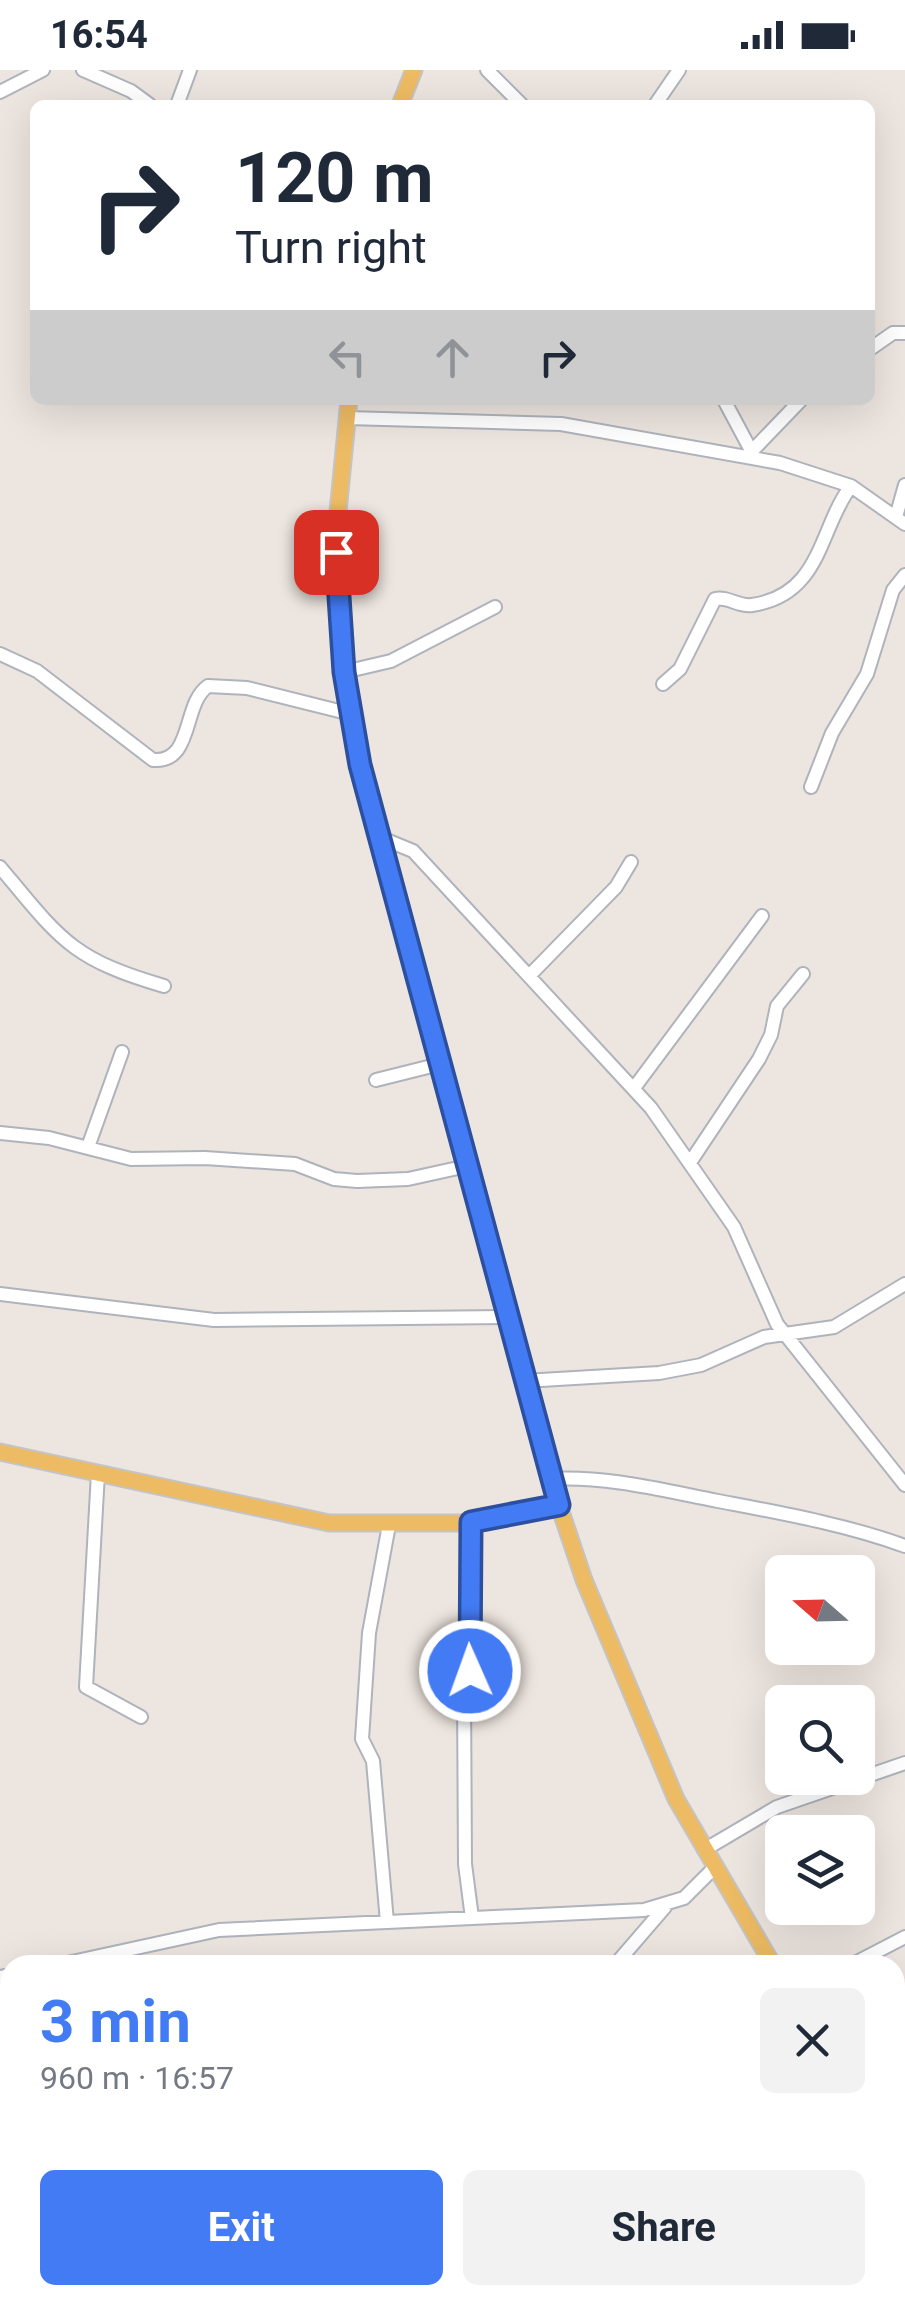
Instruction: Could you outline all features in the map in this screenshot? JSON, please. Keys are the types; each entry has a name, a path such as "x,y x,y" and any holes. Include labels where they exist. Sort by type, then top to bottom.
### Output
{"main road":[{"path":"402,100 414,70"},
{"path":"348,405 336,592 351,714 379,838 550,1479 584,1580 676,1799 767,1955"},
{"path":"0,1452 295,1517 389,1525 471,1522 559,1505"}],"street":[{"path":"0,92 18,75 43,70"},
{"path":"83,70 144,100"},
{"path":"179,100 190,70"},
{"path":"486,70 517,100"},
{"path":"659,100 680,70"},
{"path":"875,346 893,333 905,333"},
{"path":"727,405 754,455"},
{"path":"754,455 797,405"},
{"path":"346,418 561,424 754,455 851,486 900,521 905,485"},
{"path":"664,684 680,669 715,598 754,605 793,587 822,549 851,486"},
{"path":"812,788 832,733 867,674 893,590 905,575"},
{"path":"344,672 391,661 496,606"},
{"path":"0,654 37,671 152,760 164,760 176,753 188,729 192,704 208,686 247,688 351,714"},
{"path":"379,838 413,850 634,1088 691,1162 734,1227 784,1333 905,1484"},
{"path":"529,976 616,887 631,862"},
{"path":"0,868 71,949 110,969 164,986"},
{"path":"634,1088 762,916"},
{"path":"691,1162 759,1059 771,1035 776,1006 803,974"},
{"path":"88,1147 122,1052"},
{"path":"376,1080 440,1064"},
{"path":"0,1132 131,1158 295,1164 334,1179 357,1181 408,1179 467,1166"},
{"path":"524,1382 659,1372 700,1365 764,1336 834,1327 905,1284"},
{"path":"0,1294 214,1320 507,1317"},
{"path":"98,1472 86,1687 141,1717"},
{"path":"550,1479 610,1479 654,1487 838,1525 905,1546"},
{"path":"471,1522 471,1653 464,1691 465,1864 472,1918"},
{"path":"386,1922 373,1761 362,1739 370,1633 389,1525"},
{"path":"704,1850 777,1807 905,1763"},
{"path":"104,1955 219,1930 665,1907 684,1898 714,1868"},
{"path":"629,1955 665,1907"},
{"path":"871,1955 905,1938"}],"route":[{"path":"336,552 344,672 360,765 559,1505 471,1522 470,1671"}]}
